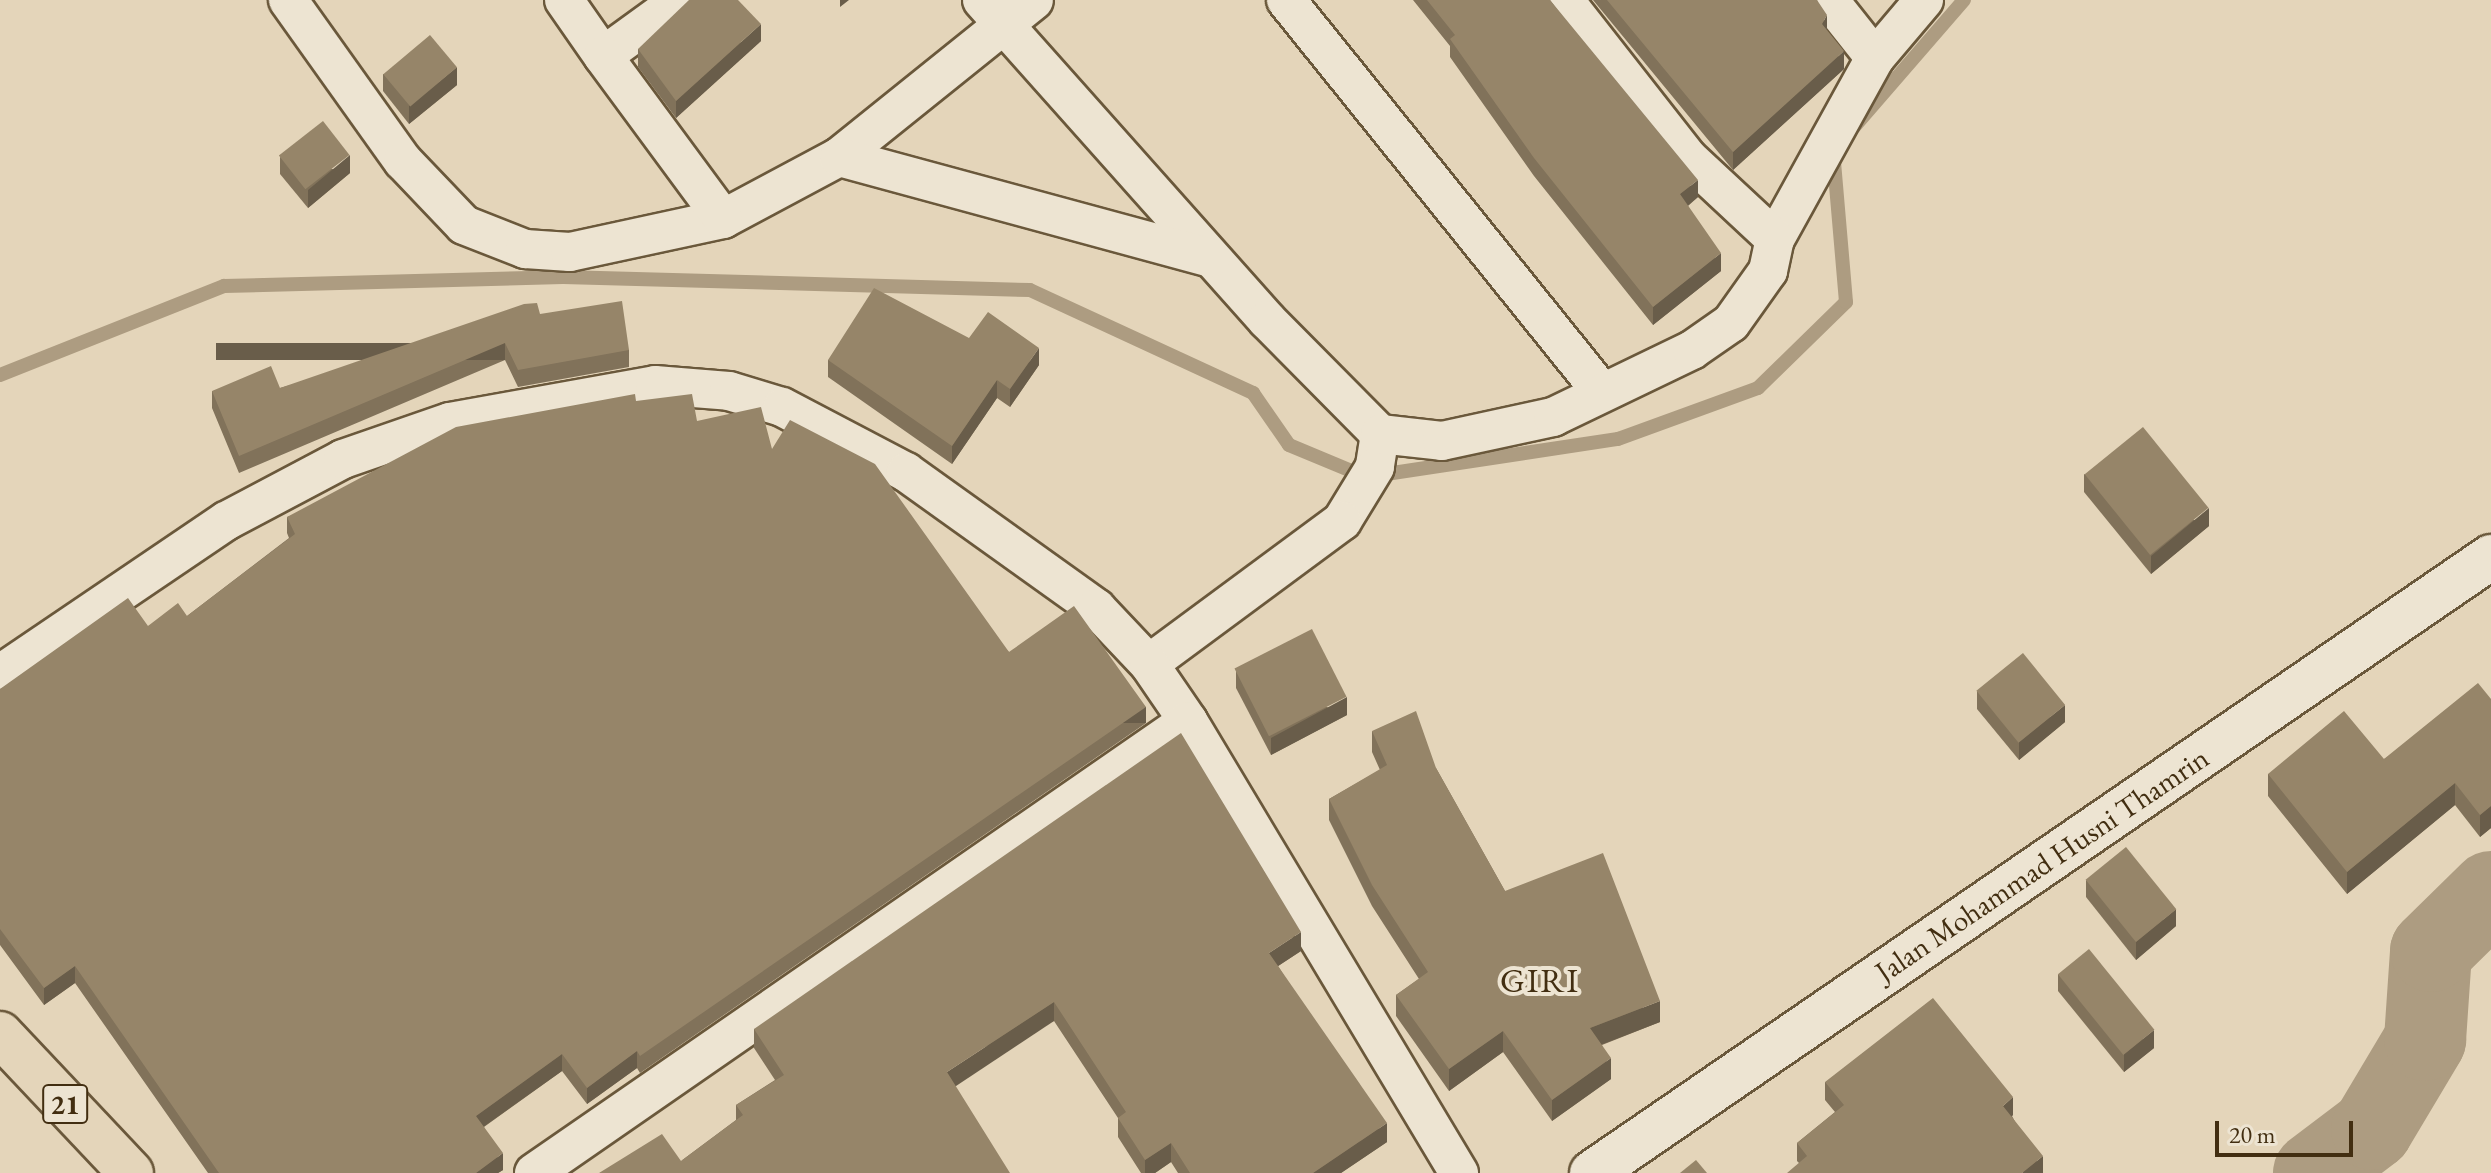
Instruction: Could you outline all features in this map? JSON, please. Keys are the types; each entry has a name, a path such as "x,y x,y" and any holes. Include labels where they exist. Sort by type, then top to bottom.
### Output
{"highway":[{"name":"21","path":"0,1034 131,1173"}],"street":[{"path":"288,0 403,161 464,225 494,241 570,252 723,219 839,157 992,14 1034,0"},
{"path":"564,0 723,219"},
{"path":"603,56 680,0"},
{"path":"1286,0 1601,391"},
{"path":"1564,0 1688,158 1775,239"},
{"path":"1829,0 1875,58"},
{"path":"1377,450 1520,429 1692,350 1731,323 1761,285 1775,239 1875,58 1924,0"},
{"path":"992,14 1377,450"},
{"path":"839,157 1210,258"},
{"path":"0,674 226,521 343,459 450,422 655,385 729,391 782,407 906,472 1096,608 1149,664 1188,721 1459,1173"},
{"path":"1149,664 1311,548 1351,509 1377,450"},
{"name":"Jalan Mohammad Husni Thamrin","path":"1592,1173 2491,557"},
{"path":"534,1173 1188,721"}],"building":[{"path":"689,0 738,0 761,24 676,101 638,49"},
{"path":"1427,0 1550,0 1698,180 1680,194 1721,253 1653,307 1534,158 1450,39 1455,35"},
{"path":"1607,0 1817,0 1827,15 1822,24 1844,51 1733,152"},
{"path":"430,35 457,67 410,106 383,74"},
{"path":"323,121 349,155 305,189 279,155"},
{"path":"874,288 969,338 988,312 1039,348 1010,389 997,380 952,446 828,360"},
{"path":"622,301 629,350 518,370 505,343 239,456 212,391 271,366 280,388 524,304 537,303 540,314"},
{"path":"635,394 636,401 692,394 697,421 761,407 772,449 790,420 875,464 1009,652 1074,606 1146,707 640,1056 637,1051 587,1088 562,1054 476,1116 503,1153 476,1173 219,1173 75,966 44,988 0,929 0,689 128,598 148,626 178,603 187,616 295,534 287,517 456,427"},
{"path":"2143,427 2208,508 2150,555 2085,474"},
{"path":"1312,629 1347,697 1269,736 1234,668"},
{"path":"2023,653 2065,705 2019,743 1976,691"},
{"path":"2478,683 2491,699 2491,806 2480,815 2455,783 2347,872 2268,774 2344,711 2384,759"},
{"path":"1416,711 1436,768 1505,891 1603,853 1660,1001 1590,1028 1611,1058 1552,1100 1503,1031 1449,1069 1396,995 1428,972 1372,885 1329,799 1387,765 1372,731"},
{"path":"1181,733 1301,932 1269,953 1387,1123 1313,1173 1190,1173 1171,1143 1145,1160 1118,1118 1126,1112 1054,1002 947,1072 1010,1173 599,1173 662,1134 681,1161 743,1115 736,1105 784,1075 754,1029"},
{"path":"2126,847 2176,909 2136,942 2086,880"},
{"path":"2089,949 2154,1030 2123,1055 2058,974"},
{"path":"1933,998 2013,1097 2003,1106 2043,1156 2022,1173 1787,1173 1807,1156 1797,1143 1844,1105 1825,1082"},
{"path":"1696,1160 1707,1173 1680,1173"}],"waterway":[{"path":"1854,127 1964,0"},
{"path":"0,375 224,286 563,277 1030,290 1253,393 1289,445 1366,477 1618,439 1758,388 1846,302 1833,151"},
{"path":"2314,1173 2372,1129 2425,1040 2431,951 2491,892"}],"district":[{"name":"GIRI","path":"1540,981"}]}
